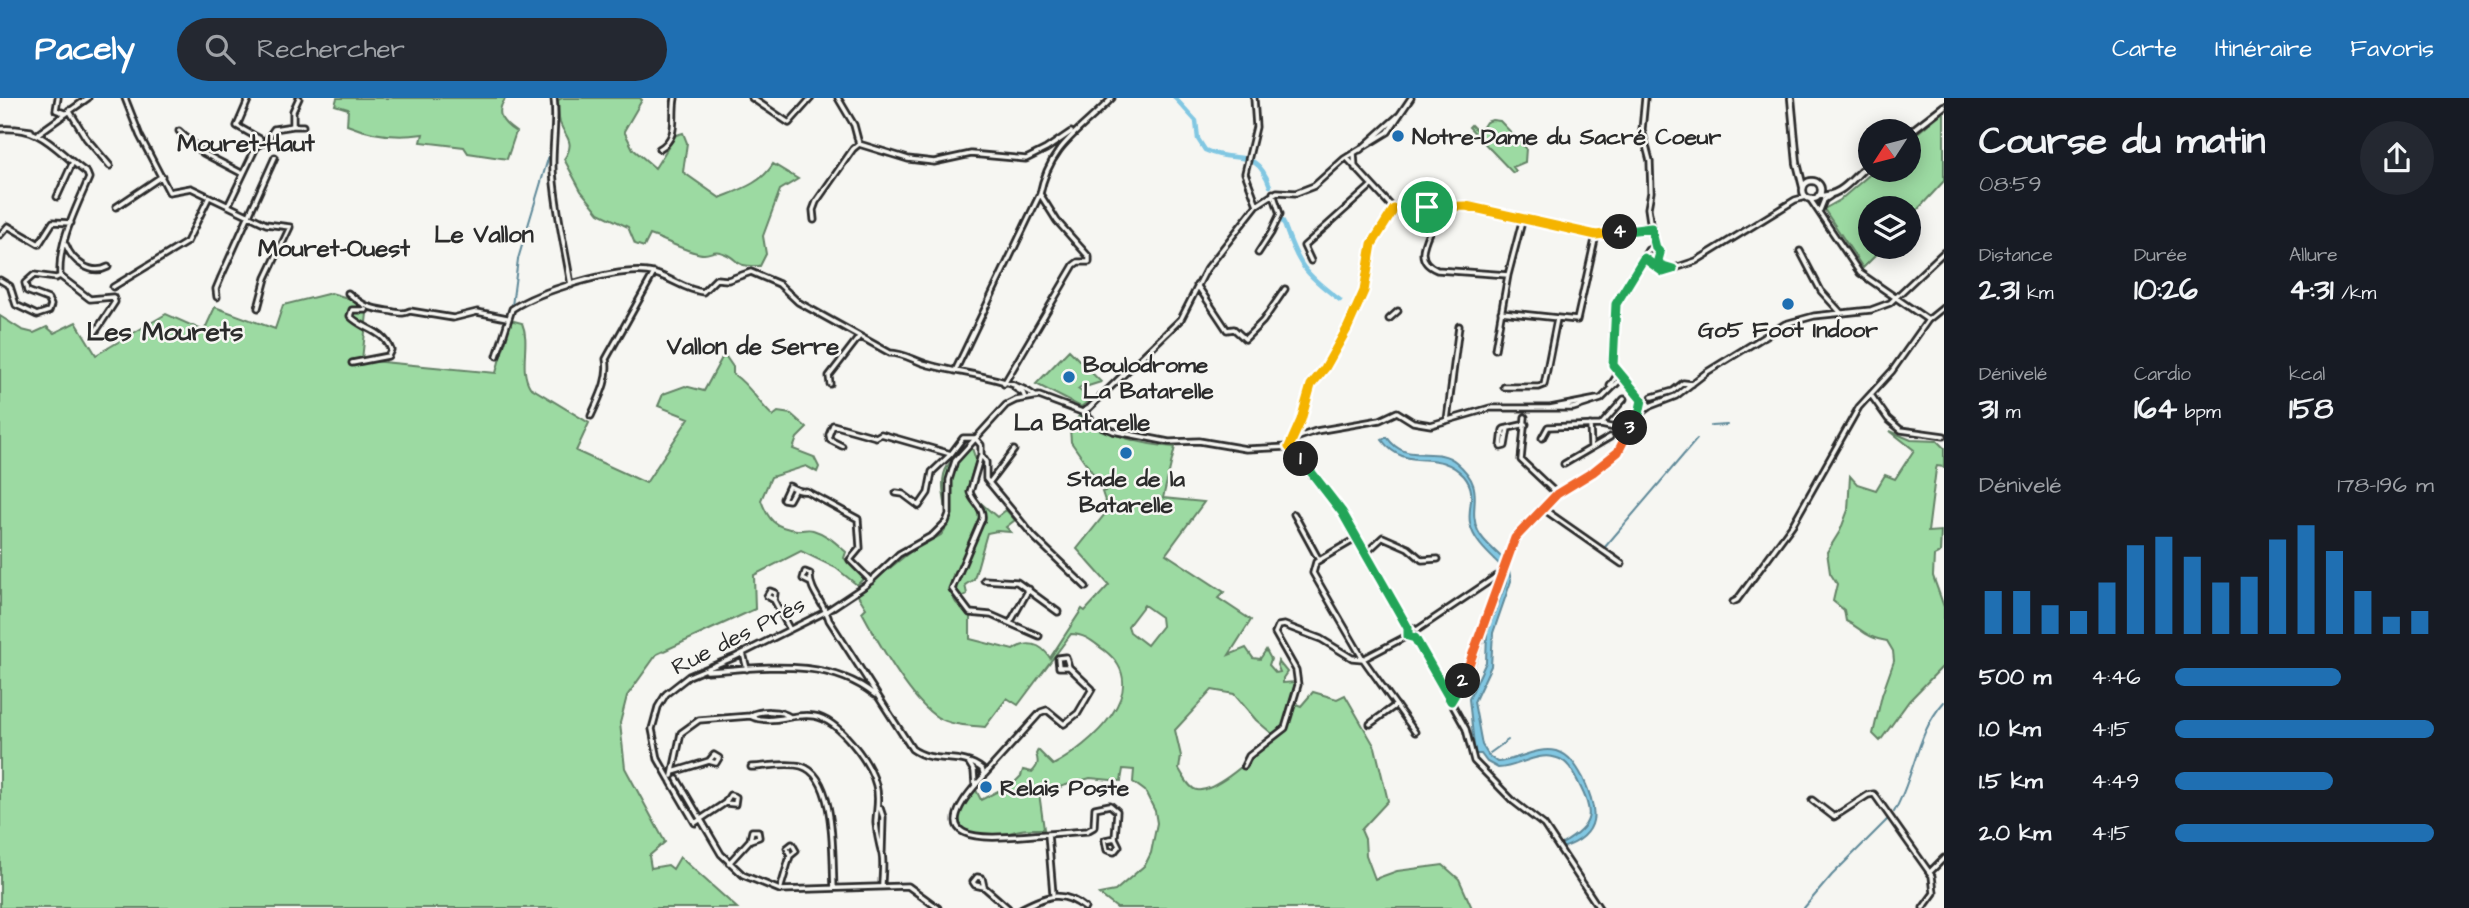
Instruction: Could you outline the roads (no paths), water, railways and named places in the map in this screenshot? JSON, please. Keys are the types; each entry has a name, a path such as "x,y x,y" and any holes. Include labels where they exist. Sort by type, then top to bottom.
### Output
{"street":[{"path":"58,98 56,110 66,112 110,166"},
{"path":"39,134 88,98"},
{"path":"125,98 140,136 172,193 191,188 266,224 290,227 266,278 258,307"},
{"path":"228,206 260,139 237,126 249,98"},
{"path":"293,126 293,111 299,98"},
{"path":"554,98 557,123 553,146 554,173 571,285"},
{"path":"659,149 667,145 672,137 675,98"},
{"path":"752,98 789,123 811,98"},
{"path":"838,98 854,125 859,144"},
{"path":"859,144 908,159 934,162 971,154 1026,159 1086,125 1112,98"},
{"path":"1254,98 1256,127 1245,173 1257,205"},
{"path":"1082,412 1181,319 1197,285 1257,205 1273,193 1308,190 1360,150 1402,112 1410,98"},
{"path":"1645,98 1642,130 1650,161 1651,192 1648,208 1651,235 1646,257 1631,277 1614,311 1612,361 1620,376 1650,406"},
{"path":"1791,98 1797,163 1808,198 1819,210 1860,273 1928,320"},
{"path":"1922,123 1944,106"},
{"path":"258,145 265,142 274,129 303,126"},
{"path":"0,129 39,134 88,173 89,178 59,260 60,276 90,299 113,297 115,302 96,331"},
{"path":"179,131 202,153 243,174"},
{"path":"955,371 1040,194 1047,169 1073,132"},
{"path":"814,220 816,202 859,144"},
{"path":"1354,153 1356,170"},
{"path":"217,298 216,289 275,157"},
{"path":"1347,158 1394,209 1466,206 1596,235 1651,228"},
{"path":"57,197 73,163"},
{"path":"1797,163 1801,172 1830,196"},
{"path":"116,207 162,176"},
{"path":"1798,198 1830,196 1842,191 1858,176"},
{"path":"1646,257 1663,272 1696,261 1798,198 1811,180"},
{"path":"1311,261 1304,246 1371,186"},
{"path":"1819,210 1818,197 1821,190"},
{"path":"1258,253 1280,214 1273,193"},
{"path":"1007,384 1076,262 1087,264 1089,257 1057,221 1040,194"},
{"path":"1819,210 1821,204 1830,196"},
{"path":"113,287 187,242 209,197"},
{"path":"1436,207 1437,214 1423,248 1423,257 1428,265 1437,270 1508,275"},
{"path":"1289,447 1301,420 1311,385 1325,368 1364,291 1372,244 1394,209"},
{"path":"1495,349 1508,275 1523,218"},
{"path":"0,235 8,226 39,244 53,222 71,223"},
{"path":"1501,312 1575,321 1580,315 1596,235"},
{"path":"1651,235 1660,253 1658,260 1663,268 1673,269"},
{"path":"66,245 77,262 99,271 108,267"},
{"path":"1649,249 1656,248"},
{"path":"1800,251 1821,291 1842,314"},
{"path":"1451,701 1470,667 1515,538 1557,494 1593,472 1618,452 1639,414 1650,406 1671,399 1785,324 1807,317 1877,309 1898,298 1944,252"},
{"path":"1652,262 1658,260"},
{"path":"497,356 507,318 514,307 571,285 620,274 654,274 703,292 716,279 756,273 779,284 798,302 890,353 899,353 925,364 1007,384 1035,396"},
{"path":"591,415 603,390 608,368 606,359 654,274"},
{"path":"0,280 10,286 16,305 41,315 49,311 50,302 27,291 25,283 34,275 56,278 60,276"},
{"path":"1197,285 1227,330 1234,329 1245,340 1263,321 1285,289"},
{"path":"348,293 361,306 373,311"},
{"path":"1733,602 1793,524 1859,407 1892,371 1928,320 1944,307"},
{"path":"352,363 390,354 390,345 380,334 353,319 350,312 356,309 404,314 410,311 453,318 477,312 507,318"},
{"path":"1389,319 1398,311"},
{"path":"1504,387 1539,387 1545,384 1557,319"},
{"path":"1447,420 1460,326"},
{"path":"830,384 829,376 859,337"},
{"path":"1293,439 1316,431 1380,420 1397,412 1413,422 1431,425 1490,408 1548,408 1594,401 1620,376"},
{"path":"1652,397 1674,391 1683,383 1692,383"},
{"path":"1007,384 1023,393 1025,398"},
{"path":"1871,395 1888,419 1901,430 1929,431 1944,436"},
{"path":"896,493 903,494 919,506 928,493 932,472 963,438 975,438 1001,408 1035,396 1051,398 1082,412 1096,424 1113,431 1169,442 1199,441 1246,449 1289,447"},
{"path":"1639,414 1640,397"},
{"path":"1601,425 1624,400"},
{"path":"1525,417 1521,460 1557,494"},
{"path":"1508,428 1505,446 1501,447 1502,431 1508,428 1525,424"},
{"path":"842,446 830,440 833,425 876,437 881,434 951,454"},
{"path":"1590,425 1591,448"},
{"path":"1542,438 1548,427 1601,425 1629,431"},
{"path":"1564,464 1610,437"},
{"path":"975,438 981,445 981,455 970,492 981,508 982,519 952,589 970,613 991,615 1040,636"},
{"name":"Rue des Prés","path":"672,778 665,771 653,744 653,720 666,694 702,671 827,611 871,580 899,554 933,536 946,522 949,514 951,470 975,438"},
{"path":"1289,447 1336,504 1408,628 1408,636"},
{"path":"989,483 1014,450"},
{"path":"981,455 986,462 985,477 989,483 1034,537 1086,587"},
{"path":"795,489 806,491 858,519 860,548 850,560 871,580"},
{"path":"1542,508 1622,564"},
{"path":"1294,514 1320,560"},
{"path":"1366,553 1383,537 1398,542 1422,560 1438,559"},
{"path":"1357,538 1320,560 1314,565 1313,573 1363,659 1415,732"},
{"path":"1502,571 1417,630 1416,639 1466,729 1475,762 1516,803 1544,825 1599,908"},
{"path":"984,580 1017,582 1058,612"},
{"path":"810,582 827,611 829,620 912,749 931,758 967,761 979,766 983,777"},
{"path":"1011,622 1029,590"},
{"path":"774,600 789,628"},
{"path":"1244,766 1249,756 1285,727 1298,685 1296,670 1275,634 1278,626 1284,625 1321,639 1352,658 1363,659 1408,636 1416,639"},
{"path":"1408,628 1417,630"},
{"path":"743,653 747,670"},
{"path":"1069,667 1092,689 1078,713 1064,724 1047,710 1041,712 963,799 956,816 958,826 965,835 974,838 1087,831 1094,827 1095,808 1110,805 1117,811 1115,838 1119,843 1114,852 1107,850 1105,840 1115,838"},
{"path":"702,671 823,669 865,687 876,696"},
{"path":"1370,724 1396,705"},
{"path":"725,803 695,823 672,778 679,738 688,726 699,720 751,716 785,720 790,717 814,716 832,723 846,735 876,785 882,886"},
{"path":"672,778 709,761"},
{"path":"967,761 974,771 975,785"},
{"path":"974,771 979,766 994,763"},
{"path":"751,768 803,766 816,776 823,787 830,813 834,889"},
{"path":"975,777 983,777"},
{"path":"672,778 729,863 753,881 780,890 908,886 938,908"},
{"path":"1812,800 1834,817 1868,795 1874,794 1930,872 1935,888 1923,908"},
{"path":"1048,834 1053,894"},
{"path":"729,863 750,840"},
{"path":"780,890 790,856"},
{"path":"1930,872 1944,858"},
{"path":"985,887 1008,908"},
{"path":"1026,907 1053,894 1070,897 1085,908"}],"water":[{"path":"1387,437 1403,451 1448,457 1466,472 1474,489 1474,513 1478,531 1504,560 1501,566 1474,536 1469,517 1470,488 1464,476 1443,462 1401,456 1382,440"},
{"path":"1508,565 1511,581 1493,633 1491,666 1474,702 1482,745 1497,762 1549,750 1566,755 1573,762 1592,801 1593,820 1584,836 1562,848 1562,844 1581,831 1586,824 1589,810 1567,764 1561,759 1549,756 1498,768 1487,762 1481,754 1475,754 1469,699 1486,662 1487,631 1506,583 1505,569"}],"waterway":[{"path":"1175,98 1196,121 1198,139 1205,150 1251,161 1258,165 1270,186"},
{"path":"512,306 518,259 550,152"},
{"path":"1283,221 1303,266 1340,300"},
{"path":"1711,426 1727,425"},
{"path":"1605,547 1697,439"},
{"path":"1894,812 1927,727 1944,702"},
{"path":"1490,753 1508,740"},
{"path":"1804,908 1832,875 1888,819"}],"place":[{"name":"Notre-Dame du Sacré Coeur","path":"1398,136"},
{"name":"Go5 Foot Indoor","path":"1788,304"},
{"name":"Boulodrome La Batarelle","path":"1069,377"},
{"name":"Stade de la Batarelle","path":"1126,453"},
{"name":"Relais Poste","path":"986,787"}],"district":[{"name":"Mouret-Haut","path":"246,143"},
{"name":"Le Vallon","path":"484,234"},
{"name":"Mouret-Ouest","path":"334,248"},
{"name":"Les Mourets","path":"165,331"},
{"name":"Vallon de Serre","path":"753,346"},
{"name":"La Batarelle","path":"1082,422"}]}
